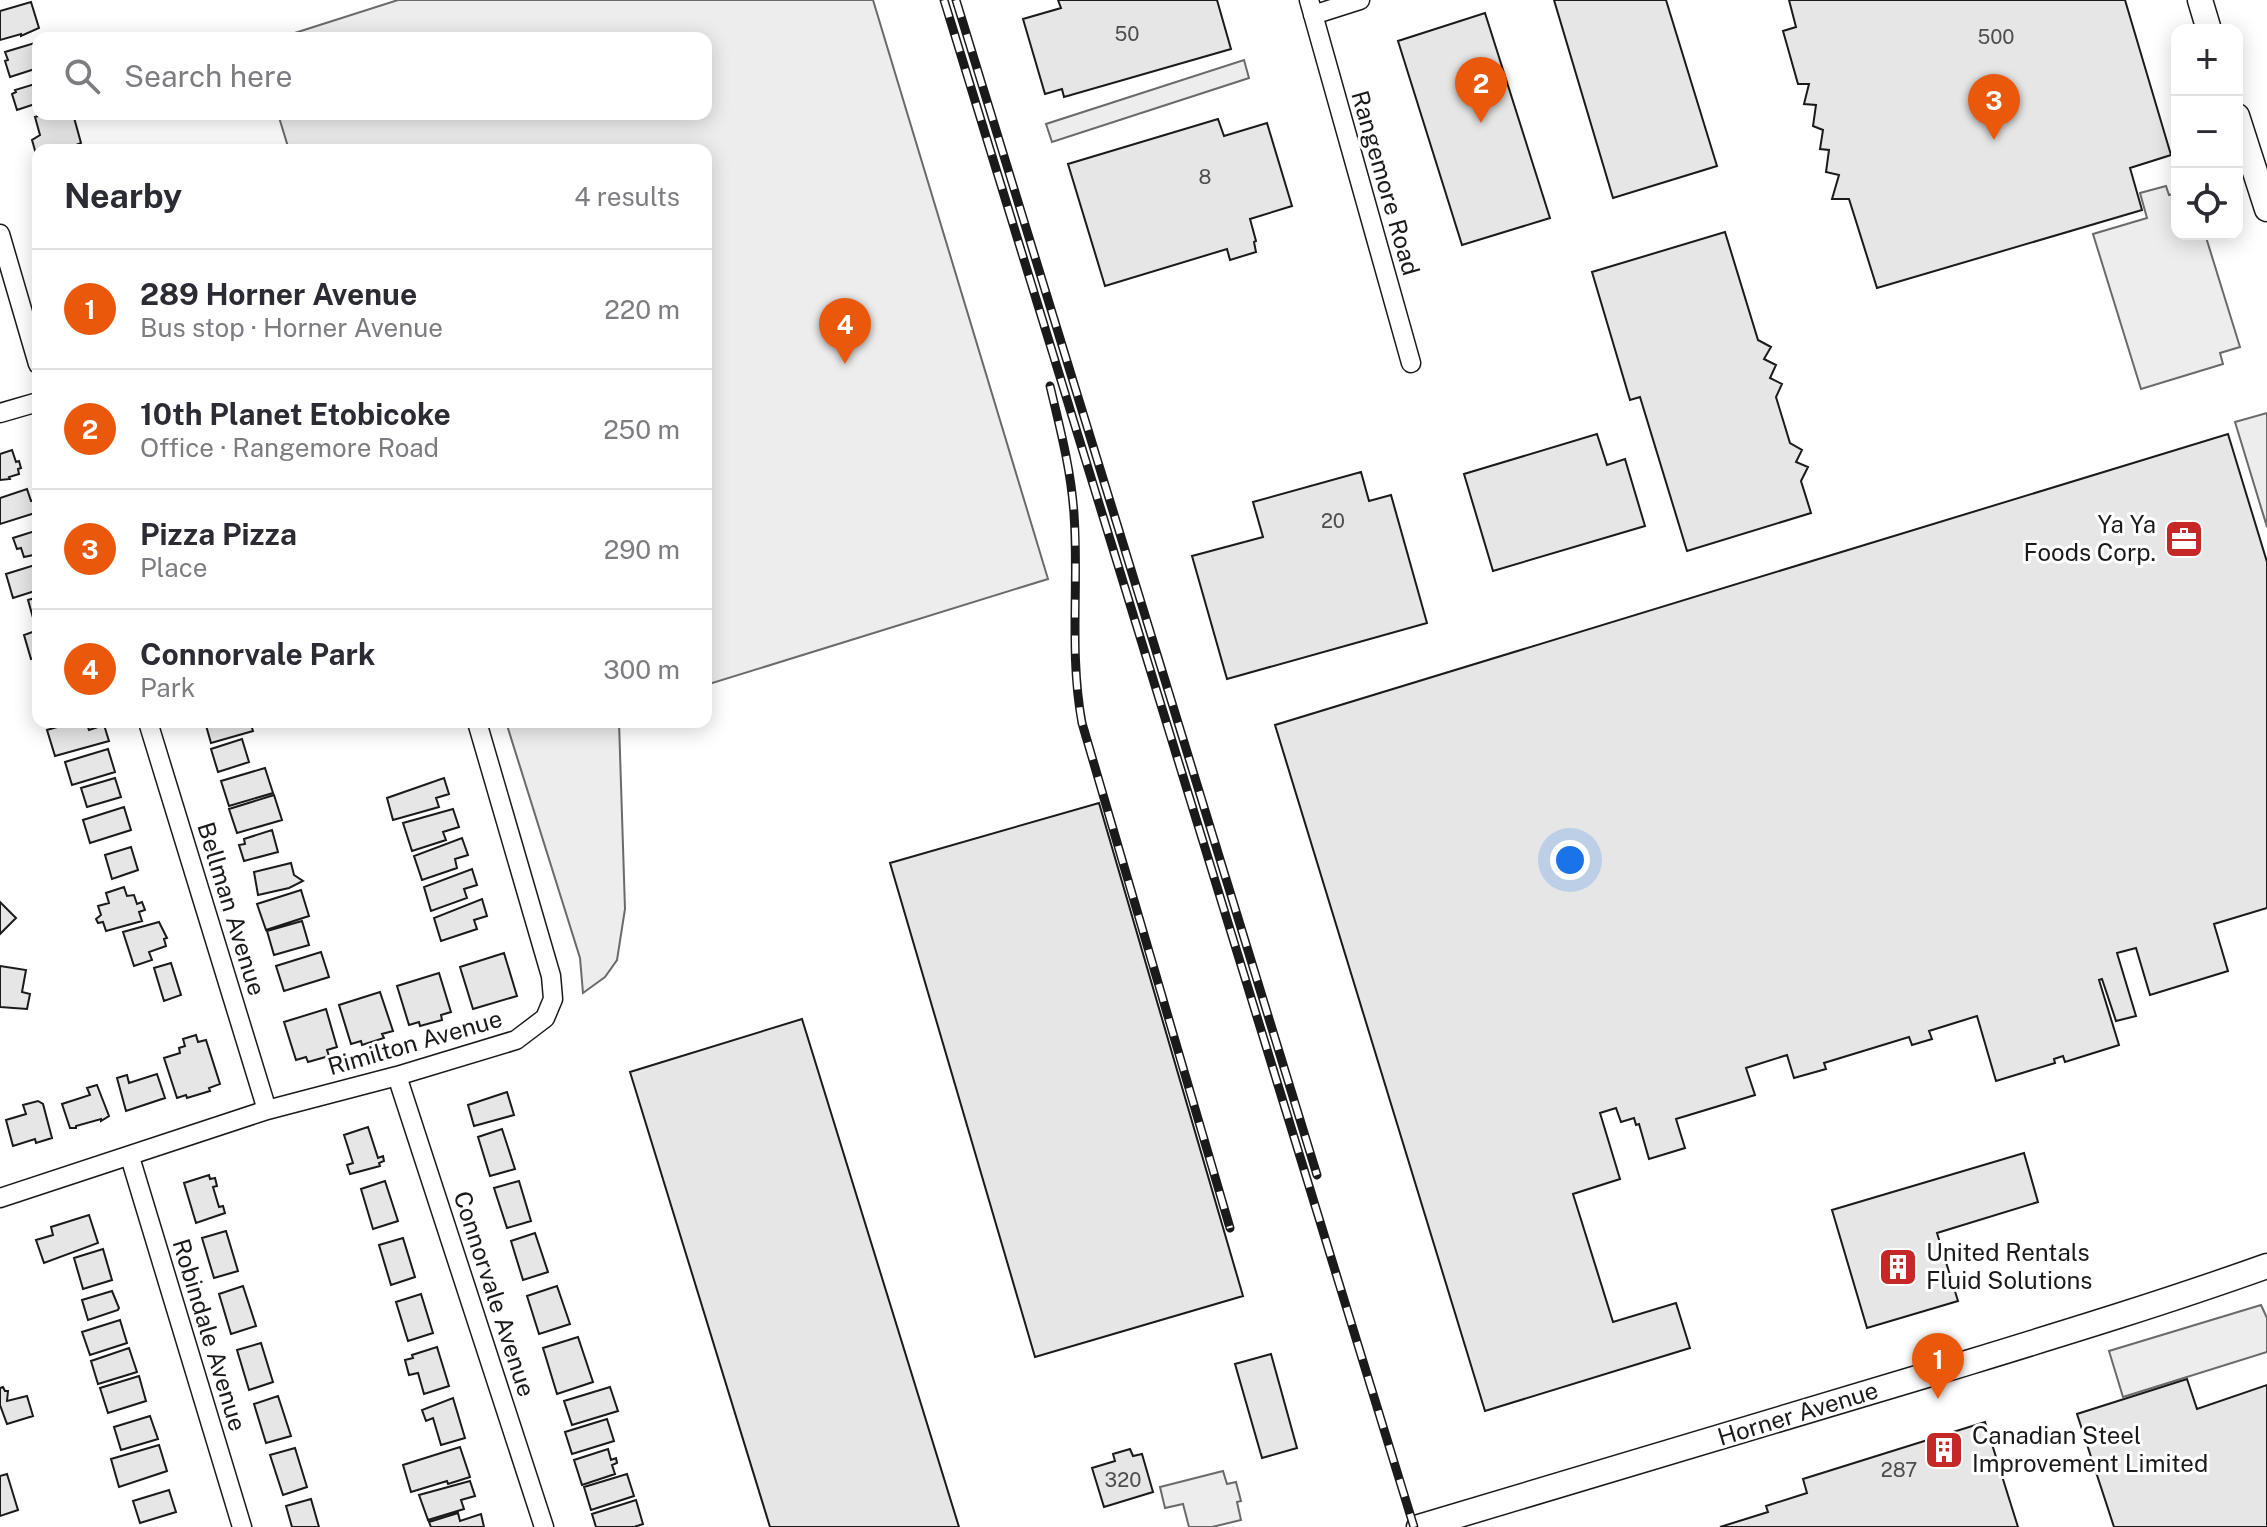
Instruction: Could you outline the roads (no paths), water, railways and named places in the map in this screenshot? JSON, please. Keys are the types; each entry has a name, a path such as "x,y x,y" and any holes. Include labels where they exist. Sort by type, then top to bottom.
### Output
{"main road":[{"path":"2200,0 2207,24"},
{"path":"2243,135 2267,209"},
{"name":"Horner Avenue","path":"1419,1527 2107,1320 2267,1266"}],"street":[{"path":"1311,7 1360,0"},
{"name":"Rangemore Road","path":"1311,7 1411,363"},
{"path":"0,234 32,343"},
{"path":"0,413 32,404"},
{"name":"Bellman Avenue","path":"150,728 267,1110"},
{"name":"Rimilton Avenue","path":"0,1198 267,1110 397,1076 516,1040 545,1018 553,999 551,976 479,728"},
{"name":"Connorvale Avenue","path":"397,1076 544,1527"},
{"name":"Robindale Avenue","path":"130,1157 242,1527"}],"railway":[{"path":"944,0 1414,1527"},
{"path":"956,0 1317,1175"},
{"path":"1050,386 1073,498 1076,671 1082,723 1230,1228"}],"place":[{"name":"10th Planet Etobicoke","path":"1481,123"},
{"name":"Pizza Pizza","path":"1994,140"},
{"name":"Connorvale Park","path":"845,364"},
{"name":"Ya Ya Foods Corp.","path":"2184,539"},
{"name":"United Rentals Fluid Solutions","path":"1898,1267"},
{"name":"289 Horner Avenue","path":"1938,1399"},
{"name":"Canadian Steel Improvement Limited","path":"1944,1450"}]}
